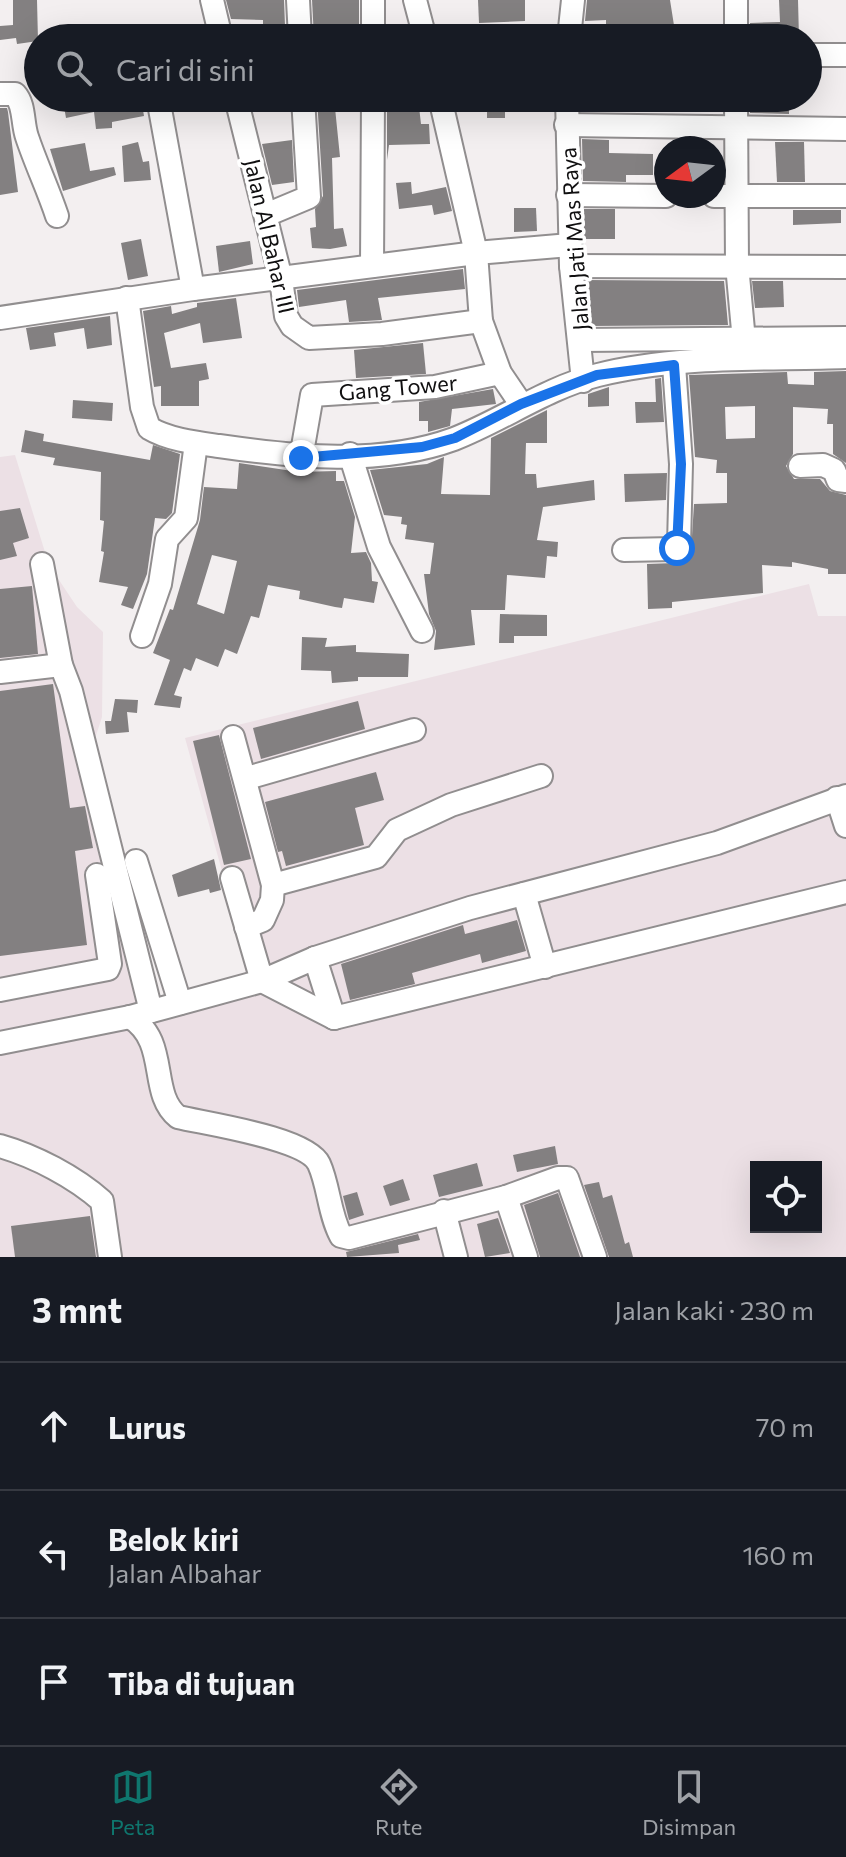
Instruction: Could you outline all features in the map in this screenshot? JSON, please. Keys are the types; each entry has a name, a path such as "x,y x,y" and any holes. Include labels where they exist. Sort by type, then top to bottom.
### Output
{"street":[{"path":"212,0 218,24"},
{"path":"298,0 299,24"},
{"path":"373,0 373,24"},
{"path":"415,0 421,24"},
{"path":"570,24 573,0"},
{"path":"736,0 736,24"},
{"path":"822,55 846,55"},
{"path":"0,94 15,94 20,100 26,135 42,169 57,216"},
{"path":"161,112 193,289"},
{"name":"Jalan Al Bahar III","path":"240,112 281,279 286,316 298,333 309,338 382,334 481,321"},
{"path":"266,215 309,197 304,112"},
{"path":"372,266 373,112"},
{"path":"443,112 476,253 481,321 500,373 521,404"},
{"name":"Jalan Jati Mas Raya","path":"566,112 570,256 583,381"},
{"path":"736,112 737,265 744,350"},
{"path":"566,125 846,129"},
{"path":"568,195 654,196"},
{"path":"726,196 846,196"},
{"path":"1,320 127,298 476,253 846,267"},
{"path":"127,298 142,407 149,428 196,443 301,458 400,452 444,441 521,404 583,381 744,350 846,338"},
{"path":"580,340 659,339 744,350 846,357"},
{"path":"624,550 674,549 679,545 681,464 659,339"},
{"name":"Gang Tower","path":"301,458 309,398 314,394 435,387 500,373"},
{"path":"142,636 160,584 167,539 186,518 196,443"},
{"path":"350,454 379,547 422,631"},
{"path":"800,466 823,465 834,470 838,480 846,481"},
{"path":"42,564 61,665 71,691 140,1014 149,1034 167,1103 178,1117 294,1145 313,1154 320,1167 341,1236 349,1238 567,1178 595,1257"},
{"path":"0,672 61,665"},
{"path":"247,778 414,730"},
{"path":"233,737 247,778 273,885 272,900 263,920 246,927"},
{"path":"273,885 376,857 397,830 451,805 541,776"},
{"path":"0,1043 140,1014 262,981 315,958 524,894 717,843 841,797 846,826"},
{"path":"136,861 180,1003"},
{"path":"0,990 108,969 110,964 97,875"},
{"path":"232,878 262,981 334,1018 846,892"},
{"path":"524,894 545,967"},
{"path":"315,958 334,1018"},
{"path":"0,1146 16,1150 87,1188 102,1201 110,1257"},
{"path":"506,1197 526,1257"},
{"path":"444,1211 456,1257"}],"shaded area":[{"path":"15,455 49,565 77,607 103,632 102,717 89,757 140,1002 247,979 235,918 185,738 809,584 818,616 846,616 846,1257 0,1257 0,457"}],"building":[{"path":"13,0 37,0 38,24 24,24 24,43 17,44 16,38 0,40 0,26 13,25"},
{"path":"226,0 284,0 285,24 231,19"},
{"path":"312,0 359,0 359,24 313,24"},
{"path":"478,0 525,0 525,21 479,23"},
{"path":"587,0 670,0 674,24 606,24 606,20 585,21"},
{"path":"779,0 798,0 799,24 750,24 750,23 780,22"},
{"path":"0,108 7,108 8,112 18,192 0,195"},
{"path":"65,112 94,112 66,118"},
{"path":"94,112 143,112 144,116 112,122 112,128 96,129"},
{"path":"318,112 335,112 340,157 332,158 334,229 343,228 347,246 312,248 310,228 316,227 315,209 323,196"},
{"path":"387,112 420,112 421,124 429,124 430,144 389,145 387,160"},
{"path":"487,112 505,112 505,118 487,118"},
{"path":"789,112 789,114 750,113"},
{"path":"582,139 609,140 609,153 653,154 653,175 626,175 626,182 583,181"},
{"path":"292,140 294,182 272,185 262,144"},
{"path":"138,142 143,162 149,161 151,180 124,182 122,146"},
{"path":"775,142 804,142 805,182 777,182"},
{"path":"85,143 90,171 114,167 116,175 63,191 50,149"},
{"path":"411,182 412,194 446,187 452,211 434,215 432,205 399,209 396,183"},
{"path":"514,208 536,208 537,231 514,232"},
{"path":"584,209 615,209 615,239 584,239"},
{"path":"793,210 841,210 841,223 793,225"},
{"path":"141,239 148,276 128,280 121,243"},
{"path":"250,241 253,264 219,272 216,246"},
{"path":"463,269 465,289 378,298 382,320 349,322 346,300 299,307 297,290"},
{"path":"587,280 724,281 728,325 591,326"},
{"path":"752,281 783,281 784,307 755,308"},
{"path":"236,298 242,338 203,343 200,323 164,333 171,368 206,363 209,379 199,381 199,406 161,406 161,386 154,387 143,311 171,306 172,314 197,307 197,303"},
{"path":"110,316 112,345 87,349 84,328 54,333 56,346 30,350 26,328"},
{"path":"423,343 426,374 356,378 354,350"},
{"path":"846,371 846,463 833,454 833,424 827,424 828,409 793,407 793,454 786,466 794,479 820,479 830,491 846,495 846,574 828,574 828,569 792,562 792,567 762,565 763,593 672,602 672,608 648,609 647,564 675,563 691,552 694,504 727,503 727,473 716,473 717,460 695,457 689,375 787,372 788,384 814,385 814,372","holes":["755,406 755,438 726,439 725,407"]},
{"path":"661,378 664,422 636,423 635,402 656,402 655,379"},
{"path":"609,387 609,406 588,407 588,394"},
{"path":"493,389 496,404 452,409 450,426 428,432 428,421 419,421 419,402"},
{"path":"73,400 113,403 112,421 72,418"},
{"path":"547,410 547,443 526,443 525,474 536,474 537,488 594,480 595,500 543,507 537,540 558,542 557,557 547,556 545,578 507,575 505,610 471,610 475,645 434,650 436,631 429,614 424,574 430,574 434,543 405,539 407,525 401,524 402,517 384,515 370,470 427,464 444,457 441,494 490,495 491,438"},
{"path":"25,430 44,434 43,441 150,460 153,445 180,454 172,513 166,519 155,518 147,574 133,609 121,605 128,587 99,582 104,552 101,551 104,521 100,520 101,472 53,465 55,458 21,452"},
{"path":"239,463 299,472 336,471 336,481 344,481 355,517 351,553 366,552 371,563 372,581 378,582 374,603 344,598 342,608 335,607 299,599 300,591 268,585 259,618 251,616 237,654 225,649 218,667 196,658 191,671 184,668 174,695 182,697 180,708 154,705 170,660 153,653 170,609 173,610 200,520 204,487 237,489","holes":["212,555 237,561 224,614 197,604"]},
{"path":"667,473 666,500 625,502 624,474"},
{"path":"20,508 29,538 13,543 17,556 0,560 0,511"},
{"path":"32,586 38,654 0,658 0,589"},
{"path":"500,614 547,615 547,636 514,636 514,643 499,643"},
{"path":"302,637 327,638 325,647 356,645 356,652 409,654 408,677 358,677 358,681 332,683 331,671 301,670"},
{"path":"53,684 70,808 85,806 93,848 75,851 87,945 0,956 0,691"},
{"path":"115,699 138,700 137,713 127,712 129,732 106,734 105,721 111,721"},
{"path":"358,701 365,729 261,759 253,728"},
{"path":"219,735 251,859 224,865 193,741"},
{"path":"376,772 384,800 355,808 364,845 286,866 282,851 278,852 265,802"},
{"path":"214,859 221,890 210,893 209,889 178,897 172,875"},
{"path":"517,920 526,951 482,963 480,954 412,973 415,984 350,1000 341,964 463,925 465,934"},
{"path":"555,1146 558,1164 517,1172 513,1155"},
{"path":"477,1163 483,1186 439,1197 433,1175"},
{"path":"403,1179 410,1200 390,1206 383,1186"},
{"path":"599,1182 603,1198 612,1195 625,1244 629,1242 633,1257 609,1257 584,1185"},
{"path":"357,1192 364,1215 349,1220 343,1196"},
{"path":"558,1193 580,1257 540,1257 524,1205"},
{"path":"90,1216 96,1257 15,1257 11,1226"},
{"path":"498,1218 510,1253 485,1257 477,1224"},
{"path":"418,1234 420,1240 398,1245 399,1253 347,1257 346,1252"}],"route":[{"path":"301,458 400,452 422,447 455,438 521,404 597,375 674,365 681,464 677,548"}]}
